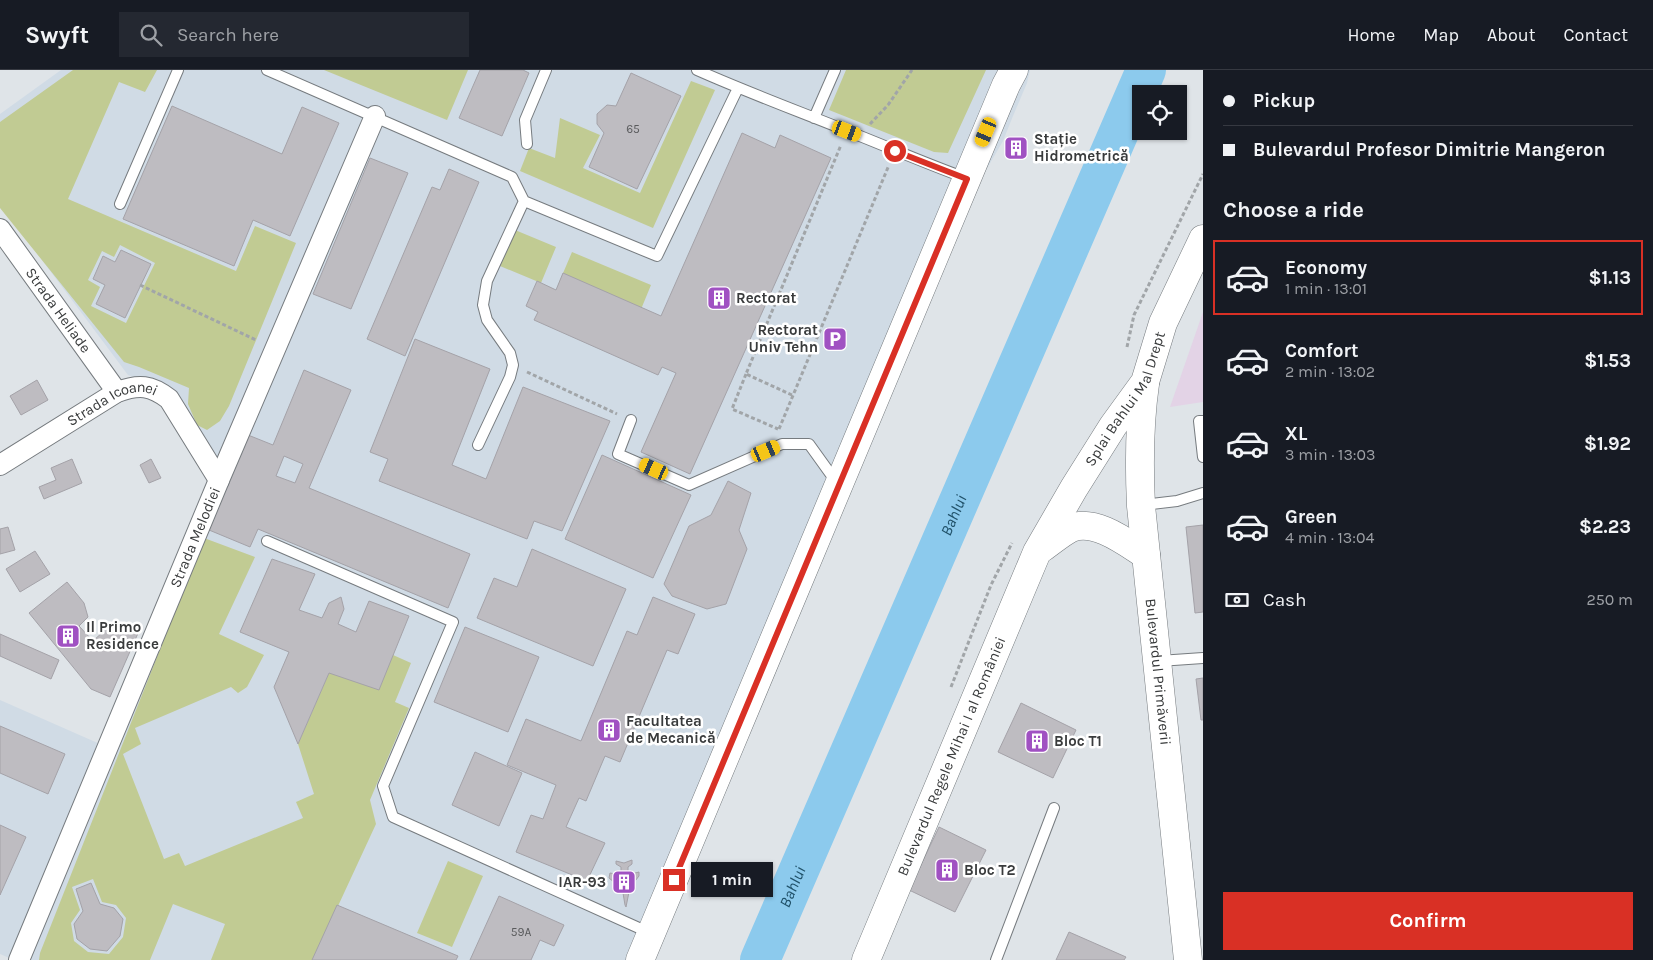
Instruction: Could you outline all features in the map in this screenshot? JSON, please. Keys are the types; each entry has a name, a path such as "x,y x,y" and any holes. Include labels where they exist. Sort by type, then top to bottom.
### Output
{"main road":[{"path":"640,960 1006,85 1014,70"},
{"name":"Splai Bahlui Mal Drept","path":"1037,552 1113,426 1145,382 1163,323 1203,240"},
{"name":"Bulevardul Primăverii","path":"1145,382 1138,459 1141,506 1188,960"},
{"path":"1037,552 1072,528 1092,526 1116,536 1146,555"},
{"name":"Bulevardul Regele Mihai I al României","path":"866,960 1037,552"}],"street":[{"name":"Strada Melodiei","path":"19,960 219,480 375,116"},
{"name":"Strada Heliade","path":"0,228 117,392"},
{"name":"Strada Icoanei","path":"0,466 117,392 130,387 147,387 158,390 169,399 219,480"}],"lane":[{"path":"120,204 178,70"},
{"path":"267,70 512,177 524,201 657,256 738,88"},
{"path":"527,144 525,120 546,70"},
{"path":"697,70 967,179"},
{"path":"814,118 835,70"},
{"path":"478,445 510,377 513,365 510,353 487,320 483,305 487,282 524,201"},
{"path":"631,420 618,454 689,485 782,444 809,444 839,486"},
{"path":"1203,421 1199,421 1203,458"},
{"path":"1141,506 1177,501 1203,493"},
{"path":"267,541 453,622 383,786 393,817 651,933"},
{"path":"1157,661 1203,658"},
{"path":"996,960 1054,808"}],"path":[{"path":"859,136 888,105 912,70"},
{"path":"779,429 732,409 847,131"},
{"path":"782,444 779,429 792,395 895,151"},
{"path":"140,285 254,339"},
{"path":"513,365 631,420"},
{"path":"746,374 792,395"}],"shaded area":[{"path":"61,70 1030,70 1027,83 1003,141 978,184 640,960 14,960 0,954 0,700 109,748 230,484 148,383 128,375 0,204 0,114"},
{"path":"1203,312 1203,402 1170,407"}],"green space":[{"path":"73,70 157,70 145,92 119,82 68,199 236,271 255,226 296,243 229,406 220,421 207,430 197,425 188,404 189,388 124,362 0,208 0,122","holes":["120,245 155,263 126,323 91,306 100,287 88,280 102,251 114,257"]},
{"path":"324,70 468,70 447,120"},
{"path":"846,70 986,70 948,153 934,152 829,110"},
{"path":"691,81 715,90 653,228 520,171 529,148 555,158 560,118 600,135 583,168 640,193"},
{"path":"515,230 556,247 541,283 500,266"},
{"path":"572,252 651,285 637,319 558,285"},
{"path":"204,538 255,557 219,634 264,655 247,687 238,693 231,687 135,728 141,744 123,754 164,859 179,853 185,866 303,818 296,802 314,794 298,744 329,673 393,655 411,663 395,702 409,708 370,800 376,824 313,960 211,960 225,924 173,904 150,960 39,960 40,953","holes":["93,879 102,902 116,905 126,918 123,937 109,954 88,952 74,941 71,923 80,910 72,887"]},
{"path":"448,861 483,876 452,947 417,933"}],"building":[{"path":"480,70 523,70 529,73 502,136 459,118"},
{"path":"631,73 681,96 637,189 589,167 604,133 597,124 597,114 607,105 616,106"},
{"path":"172,106 282,154 302,107 339,123 290,236 253,220 234,266 123,219"},
{"name":"Rectorat","path":"742,133 775,148 780,135 831,158 690,474 641,452 676,373 662,367 658,375 534,320 538,312 526,306 537,281 556,290 563,273 661,316"},
{"name":"Stație Hidrometrică","path":"1012,138 1027,143 1021,158 1006,152"},
{"path":"370,158 408,173 351,309 313,294"},
{"path":"449,169 479,182 405,356 367,339 432,187 440,190"},
{"path":"121,250 151,264 125,318 96,304 105,285 93,279 103,256 115,262"},
{"path":"415,339 490,369 452,465 486,479 523,387 610,421 562,531 534,521 527,539 379,481 388,459 370,452"},
{"path":"304,370 351,390 309,488 470,554 448,608 258,529 250,547 209,530 248,435 273,445","holes":["284,456 303,464 295,483 276,476"]},
{"path":"37,380 48,400 21,415 10,396"},
{"path":"602,455 691,495 653,578 565,539"},
{"path":"72,459 82,483 44,499 39,487 56,480 51,468"},
{"path":"151,459 161,478 149,483 140,465"},
{"path":"728,481 751,493 739,530 747,549 726,604 707,609 672,596 664,584 689,526 711,515"},
{"path":"1203,525 1203,612 1195,613 1186,527"},
{"path":"8,527 15,550 0,554 0,529"},
{"path":"532,549 626,589 593,666 477,618 494,578 517,587"},
{"path":"35,551 50,574 20,592 6,569"},
{"path":"272,559 315,574 299,610 322,618 329,603 341,597 344,609 338,624 356,632 369,601 409,616 379,690 329,673 298,744 274,687 289,652 240,632"},
{"name":"Il Primo Residence","path":"67,582 84,603 88,617 79,626 93,641 115,621 139,631 110,697 91,689 29,613"},
{"name":"Facultatea de Mecanică","path":"653,597 695,614 678,654 667,650 620,762 605,756 586,801 579,798 566,827 605,843 587,881 516,852 531,815 543,819 556,785 507,765 526,719 581,741 627,631 637,635"},
{"path":"465,627 539,657 508,732 434,702"},
{"path":"0,634 59,660 51,679 0,656"},
{"path":"1203,678 1203,720 1201,720 1196,679"},
{"name":"Bloc T1","path":"1021,703 1076,730 1053,778 998,752"},
{"path":"0,726 65,754 48,794 0,773"},
{"path":"475,752 522,773 499,826 452,805"},
{"path":"0,825 26,837 0,895"},
{"name":"Bloc T2","path":"939,827 986,850 955,912 909,890"},
{"name":"IAR-93","path":"632,860 632,864 628,867 628,875 639,872 639,876 631,886 626,907 623,893 620,893 620,887 609,878 610,873 621,875 621,867 616,864 616,861 624,863"},
{"path":"91,883 100,904 114,908 123,919 120,936 107,951 90,949 77,939 74,924 83,911 76,889"},
{"path":"499,896 564,925 554,946 540,940 531,960 470,960"},
{"path":"337,905 458,956 456,960 312,960"},
{"path":"1069,932 1126,957 1124,960 1056,960"}],"waterway":[{"name":"Bahlui","path":"760,960 1146,70"}],"place":[{"name":"Stație Hidrometrică","path":"1016,148"},
{"name":"Rectorat","path":"719,298"},
{"name":"Rectorat Univ Tehn","path":"835,339"},
{"name":"Il Primo Residence","path":"68,636"},
{"name":"Facultatea de Mecanică","path":"609,730"},
{"name":"Bloc T1","path":"1037,741"},
{"name":"Bloc T2","path":"947,870"},
{"name":"IAR-93","path":"624,882"}],"route":[{"path":"674,880 967,179 895,151"}]}
